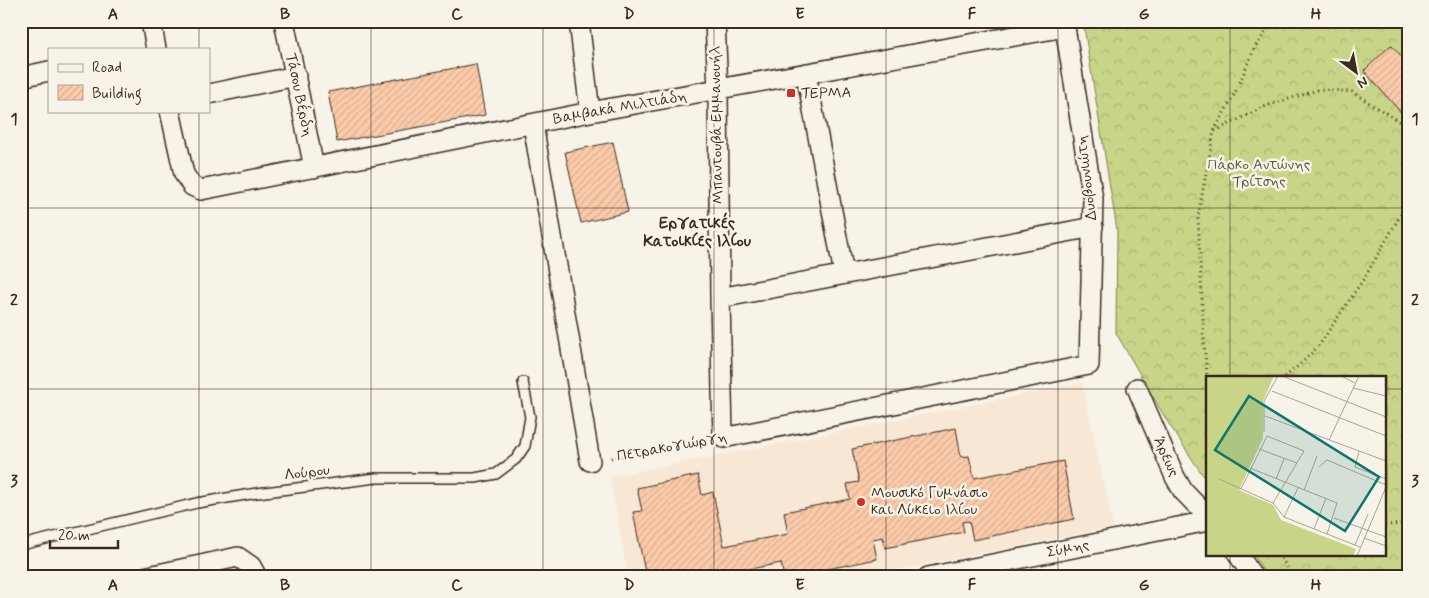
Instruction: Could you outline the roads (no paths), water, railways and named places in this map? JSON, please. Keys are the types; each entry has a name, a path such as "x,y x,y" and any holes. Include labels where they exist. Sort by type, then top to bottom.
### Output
{"street":[{"path":"151,21 156,48"},
{"name":"Τάσου Βέρδη","path":"284,21 314,168"},
{"path":"579,21 590,112"},
{"name":"Μπαντουβά Εμμανουήλ","path":"715,21 718,90 723,438"},
{"name":"Βαμβακά Μιλτιάδη","path":"170,112 184,174 192,186 200,190 590,112 718,90 1065,24"},
{"name":"Δυοβουνιώτη","path":"1065,24 1093,199 1089,365"},
{"path":"21,77 48,71"},
{"path":"806,72 844,274"},
{"path":"210,94 296,76"},
{"path":"533,124 590,461"},
{"path":"720,298 1093,226"},
{"name":"Πετρακογιώργη","path":"723,438 1089,365"},
{"name":"Άρεως","path":"1137,388 1175,477 1183,491 1206,517"},
{"name":"Σύμης","path":"928,577 1206,519"},
{"path":"1239,556 1253,577"},
{"path":"144,577 238,557 251,566 257,577"}],"lane":[{"name":"Λούρου","path":"21,545 257,492 376,478 475,478 496,474 516,459 525,446 530,417 523,382"}],"place":[{"name":"ΤΕΡΜΑ","path":"791,93"},
{"name":"Μουσικό Γυμνάσιο και Λύκειο Ιλίου","path":"861,502"}],"district":[{"name":"Εργατικές Κατοικίες Ιλίου","path":"697,232"}],"park label":[{"name":"Πάρκο Αντώνης Τρίτσης","path":"1259,174"}]}
